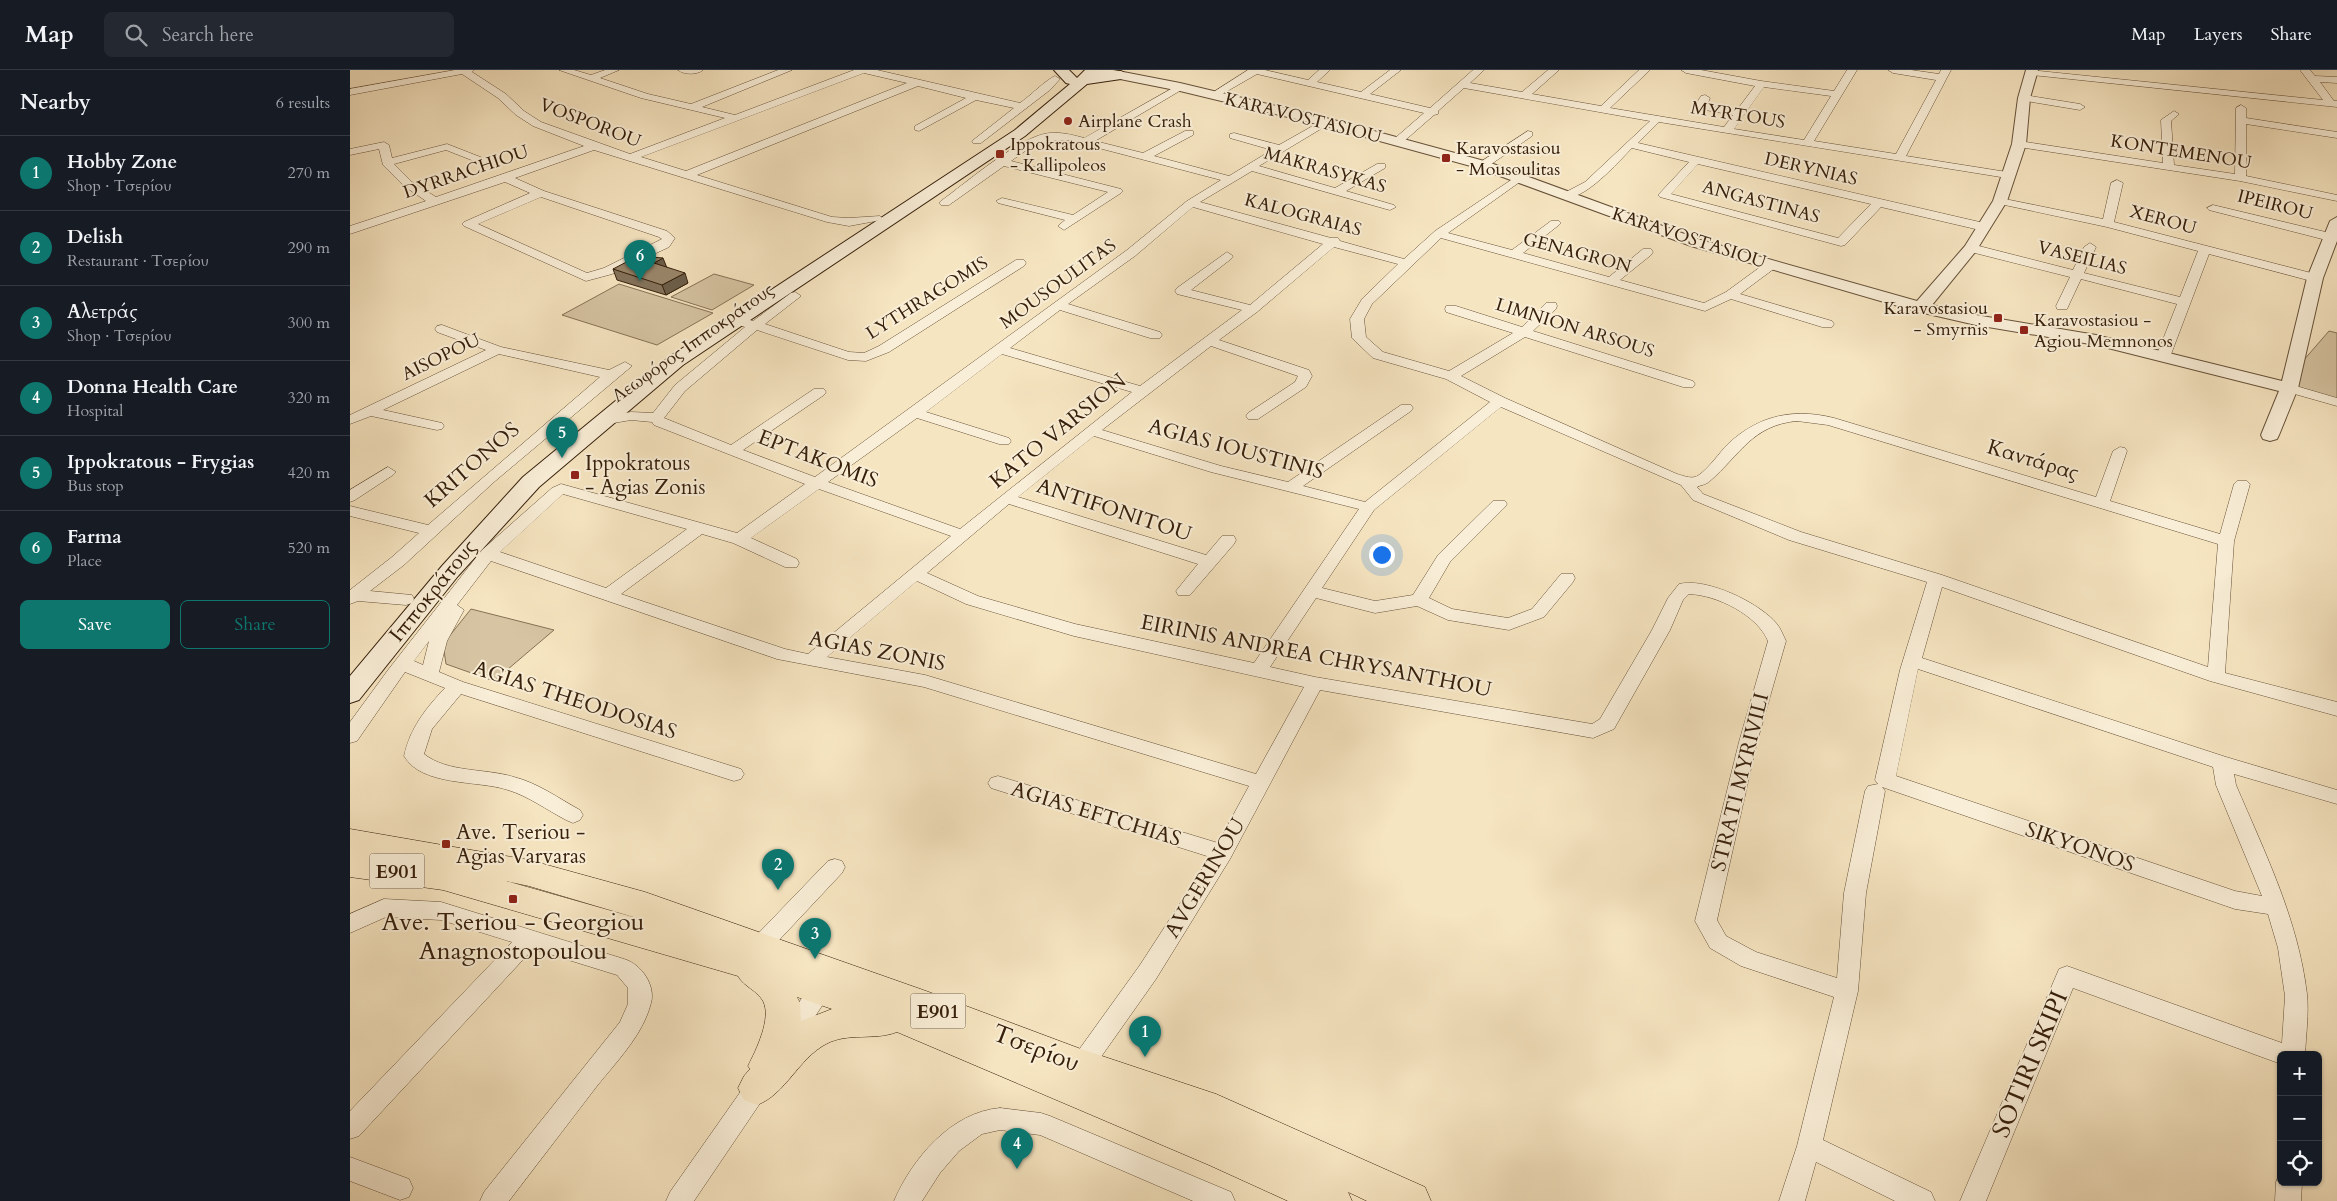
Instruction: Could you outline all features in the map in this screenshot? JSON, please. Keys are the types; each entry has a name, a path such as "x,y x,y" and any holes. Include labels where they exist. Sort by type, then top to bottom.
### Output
{"main road":[{"path":"1058,74 1116,72"},
{"name":"Λεωφόρος Ιπποκράτους","path":"360,668 532,482 602,421 627,410 676,361 868,232 986,157 1049,110 1085,74"},
{"name":"Λεωφόρος Ιπποκράτους","path":"350,694 360,668 406,599 454,544 517,479 580,423 666,358 876,218 996,141 1085,74"},
{"name":"Τσερίου","path":"350,841 529,873 645,906 745,953"},
{"name":"Τσερίου","path":"350,864 444,877 745,953 913,1002 1081,1066 1216,1112 1411,1201"},
{"path":"745,953 777,991 783,1003 780,1039 757,1088"},
{"name":"E901","path":"745,953 814,990"},
{"name":"Τσερίου","path":"814,990 913,1022 1223,1152 1332,1201"},
{"path":"757,1088 802,1038 827,1025 868,1020 913,1022"}],"street":[{"path":"564,70 645,96 737,118"},
{"path":"590,79 614,70"},
{"path":"684,70 698,70"},
{"path":"692,107 787,70"},
{"path":"632,157 864,70 975,97 1023,106"},
{"path":"1214,95 1254,70 1434,112"},
{"path":"1310,83 1325,70"},
{"path":"1363,95 1396,70"},
{"path":"1398,141 1434,112 1479,70"},
{"path":"1524,96 1554,70"},
{"path":"1602,110 1645,70"},
{"path":"1686,70 1761,84 1836,94"},
{"path":"1807,144 1852,70"},
{"path":"1893,70 1944,74 1899,159"},
{"path":"2305,70 2334,104"},
{"path":"350,92 466,71"},
{"name":"VOSPOROU","path":"466,71 502,96 520,113 537,124 594,146 831,220"},
{"path":"1921,307 1971,248 2000,201 2007,175 2019,144 2024,98 2032,71 2334,104"},
{"name":"KARAVOSTASIOU","path":"1116,72 1325,122 1483,165 1696,243 1921,307 1976,320 2096,340 2289,388"},
{"path":"977,141 1047,88 1058,74"},
{"path":"2313,79 2337,80"},
{"path":"688,175 916,83"},
{"path":"1727,131 1761,84"},
{"name":"MYRTOUS","path":"1464,85 1727,131 2007,175"},
{"path":"1085,142 1180,87"},
{"path":"2240,93 2240,178"},
{"path":"919,128 975,97"},
{"path":"1705,98 1701,104 1704,107 1740,113"},
{"path":"2024,98 2080,107"},
{"path":"2169,167 2166,120 2174,114"},
{"path":"1568,195 1589,184 1658,119"},
{"path":"2241,120 2337,135"},
{"name":"MOUSOULITAS","path":"739,539 915,413 1058,305 1131,253 1191,203 1325,122"},
{"path":"1144,157 1189,133"},
{"path":"1483,165 1528,134"},
{"path":"945,202 1030,142 1042,137 1062,136 1228,179"},
{"path":"1234,136 1282,149"},
{"name":"KONTEMENOU","path":"2019,144 2240,178 2337,198"},
{"path":"350,152 384,145 387,164 408,184 435,202"},
{"name":"DERYNIAS","path":"1630,145 1984,227"},
{"name":"DYRRACHIOU","path":"350,230 594,146"},
{"path":"387,164 447,147 484,162"},
{"name":"ANGASTINAS","path":"1696,160 1664,195 1841,242 1879,202"},
{"path":"1002,162 1117,191 1064,226"},
{"path":"1338,191 1380,166"},
{"name":"MAKRASYKAS","path":"1250,168 1390,207"},
{"path":"1520,177 1439,234 1406,262 1367,302 1358,319 1359,338 1378,355 1451,376 1500,401 1672,477 1688,482 1698,498 1795,536 1936,580 2216,677 2337,710"},
{"path":"505,178 540,193 663,234 669,238 665,244 608,271 586,277 468,224 540,193"},
{"path":"2108,224 2117,182"},
{"path":"1002,201 1075,219"},
{"name":"XEROU","path":"2000,201 2108,224 2315,278"},
{"name":"KALOGRAIAS","path":"1191,203 1406,262"},
{"name":"IPEIROU","path":"2213,208 2330,237"},
{"path":"831,220 849,222 876,218"},
{"path":"831,220 846,228 848,237"},
{"path":"2270,435 2289,388 2315,278 2337,221"},
{"path":"1515,254 1555,224"},
{"name":"GENAGRON","path":"1439,234 1705,307 1730,295"},
{"name":"KATO VARSION","path":"813,659 1007,498 1142,391 1252,309 1334,241"},
{"path":"2062,306 2090,247"},
{"name":"VASEILIAS","path":"1971,248 2185,302"},
{"path":"2162,357 2205,249"},
{"path":"1611,280 1647,252"},
{"path":"1227,256 1181,291 1252,309"},
{"name":"LYTHRAGOMIS","path":"738,320 848,356 866,357 884,349 1020,262"},
{"path":"1730,295 1771,264"},
{"path":"1730,295 1827,324"},
{"path":"658,420 664,406 689,380 795,296"},
{"path":"1058,305 1155,335"},
{"path":"1451,376 1524,332 1551,306"},
{"name":"LIMNION ARSOUS","path":"1451,309 1688,384"},
{"path":"442,328 497,350"},
{"path":"1208,341 1304,373 1305,376 1301,384 1253,416"},
{"path":"999,349 1142,391"},
{"name":"AISOPOU","path":"350,420 497,350 611,375"},
{"name":"KRITONOS","path":"353,597 611,375 625,366"},
{"path":"2289,388 2337,402"},
{"path":"733,450 819,392"},
{"path":"1258,671 1368,507 1500,401"},
{"path":"1292,487 1406,408"},
{"name":"EPTAKOMIS","path":"627,410 658,420 816,483 963,535"},
{"path":"370,411 437,426"},
{"path":"915,413 1004,440"},
{"name":"Καντάρας","path":"1688,482 1703,480 1746,434 1770,422 1796,417 1829,421 2226,541"},
{"name":"AGIAS IOUSTINIS","path":"1092,431 1216,469 1368,507"},
{"path":"2102,503 2120,451"},
{"path":"350,498 388,472"},
{"path":"2216,677 2226,541 2242,484"},
{"name":"Ιπποκράτους","path":"350,736 403,664 489,562 557,491 565,489 700,527"},
{"name":"ANTIFONITOU","path":"1007,498 1209,562"},
{"path":"1419,600 1444,559 1499,504"},
{"path":"350,511 431,531"},
{"path":"607,596 700,527 739,539 791,563"},
{"path":"1184,591 1228,540"},
{"path":"429,676 438,641 455,609 489,562"},
{"name":"AGIAS ZONIS","path":"489,562 607,596 796,659 813,659 925,681 1260,782"},
{"name":"EIRINIS ANDREA CHRYSANTHOU","path":"915,574 972,600 1074,630 1315,683 1594,731 1607,724 1661,630"},
{"path":"1310,592 1375,607 1419,600 1448,614 1509,624 1538,613 1567,578"},
{"path":"1792,1201 1809,1146 1847,991 1855,893 1880,785 1912,661 1936,580"},
{"name":"STRATI MYRIVILI","path":"1661,630 1676,598 1685,588 1696,587 1712,592 1741,607 1771,628 1777,641 1748,742 1706,921 1718,942 1749,959 1847,991"},
{"path":"353,597 406,599"},
{"path":"1912,661 2222,763 2337,797"},
{"path":"360,668 403,664"},
{"name":"AGIAS THEODOSIAS","path":"403,664 457,686 734,774"},
{"name":"AVGERINOU","path":"1081,1066 1148,972 1223,853 1315,683"},
{"path":"457,686 427,719 415,745 414,756 421,764 434,769 514,784 573,815"},
{"path":"2222,763 2226,785 2277,906 2289,948 2296,996 2292,1051"},
{"name":"AGIAS EFTCHIAS","path":"998,783 1223,853"},
{"name":"SIKYONOS","path":"1880,785 2235,900 2277,906"},
{"path":"745,953 835,867"},
{"path":"350,924 384,908 441,911 624,968 638,980 642,993 638,1010 628,1029 493,1201"},
{"path":"350,1128 529,939"},
{"name":"SOTIRI SKIPI","path":"1973,1201 2067,976 2277,1052"},
{"path":"678,1201 757,1088 814,990"},
{"path":"907,1201 941,1150 965,1131 988,1120 1013,1120 1041,1124 1222,1201"},
{"path":"1809,1146 1922,1201"},
{"path":"350,1169 400,1188"},
{"path":"2288,1186 2288,1201"}],"shaded area":[{"path":"714,274 754,285 712,310 671,297"},
{"path":"619,284 713,313 657,345 562,315"},
{"path":"2329,331 2337,333 2337,399 2282,385"},
{"path":"471,609 554,630 494,681 446,664 443,644"}],"building":[{"path":"638,256 663,258 654,263 685,273 662,285 613,269"}],"place":[{"name":"Airplane Crash","path":"1068,121"},
{"name":"Ippokratous - Kallipoleos","path":"1000,154"},
{"name":"Karavostasiou - Mousoulitas","path":"1446,158"},
{"name":"Farma","path":"640,281"},
{"name":"Karavostasiou - Smyrnis","path":"1998,318"},
{"name":"Karavostasiou - Agiou Memnonos","path":"2024,330"},
{"name":"Ippokratous - Frygias","path":"562,458"},
{"name":"Ippokratous - Agias Zonis","path":"575,475"},
{"name":"Ave. Tseriou - Agias Varvaras","path":"446,844"},
{"name":"Delish","path":"778,890"},
{"name":"Ave. Tseriou - Georgiou Anagnostopoulou","path":"513,899"},
{"name":"Αλετράς","path":"815,959"},
{"name":"Hobby Zone","path":"1145,1057"},
{"name":"Donna Health Care","path":"1017,1169"}]}
